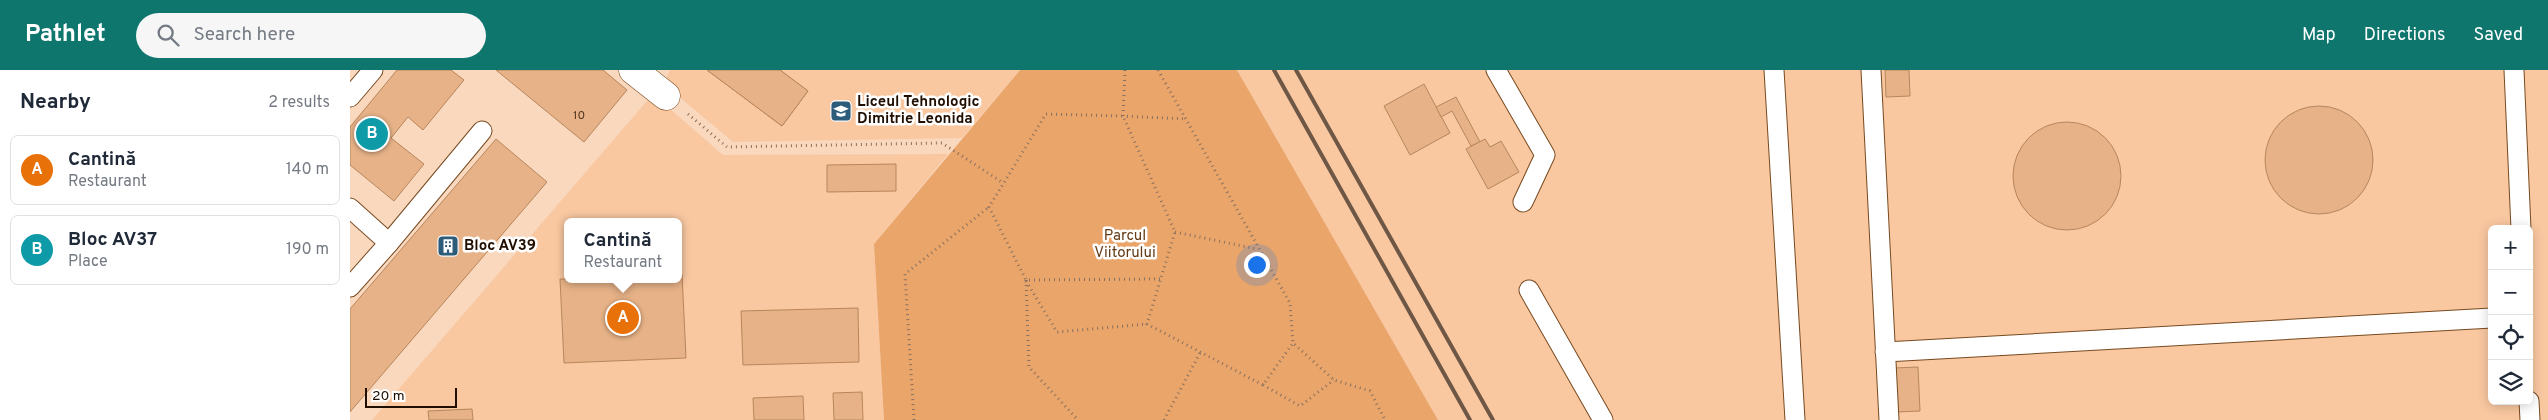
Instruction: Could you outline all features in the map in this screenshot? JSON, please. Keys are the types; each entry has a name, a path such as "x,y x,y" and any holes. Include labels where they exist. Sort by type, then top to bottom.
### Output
{"street":[{"path":"633,70 666,96"}],"lane":[{"path":"350,97 373,70"},
{"path":"1496,70 1545,155 1523,202"},
{"path":"1766,70 1774,79 1795,420"},
{"path":"1871,70 1889,420"},
{"path":"2514,70 2521,225"},
{"path":"350,287 482,131"},
{"path":"350,208 389,243"},
{"path":"1529,290 1603,420"},
{"path":"1886,352 2488,318"},
{"path":"2529,405 2530,420"}],"path":[{"path":"1124,70 1123,116 1176,232 1147,324"},
{"path":"1158,70 1258,250 1290,303 1293,343 1262,385"},
{"path":"666,96 728,147 942,143 1003,183"},
{"path":"914,420 905,274 989,207 1046,114 1186,119"},
{"path":"989,207 1026,280 1057,332 1147,324 1300,406 1334,380"},
{"path":"1176,232 1258,250"},
{"path":"1026,280 1160,279"},
{"path":"1026,280 1028,367 1078,420"},
{"path":"1293,343 1334,380 1370,391 1385,420"},
{"path":"1164,420 1200,353"}],"shaded area":[{"name":"Liceul Tehnologic Dimitrie Leonida","path":"670,70 1020,70 962,138 733,142 664,84"},
{"path":"1237,70 2548,70 2548,420 1438,420"},
{"path":"653,94 723,155 948,154 874,244 884,420 372,420"}],"green space":[{"name":"Parcul Viitorului","path":"1020,70 1237,70 1438,420 884,420 874,244"}],"building":[{"path":"397,70 451,70 464,80 423,130 408,117 391,138 424,164 394,201 350,165 350,127"},
{"path":"496,70 603,70 627,90 584,142"},
{"path":"707,70 780,70 808,91 782,126"},
{"path":"707,70 780,70 808,91 782,126"},
{"path":"1885,70 1909,70 1910,96 1886,97"},
{"path":"1424,84 1450,133 1410,155 1384,106"},
{"path":"1456,97 1480,142 1471,146 1452,111 1441,117 1436,107"},
{"path":"2319,106 2340,110 2357,122 2369,139 2373,160 2369,181 2357,198 2340,210 2319,214 2298,210 2281,198 2269,181 2265,160 2269,139 2281,122 2298,110"},
{"path":"2067,122 2088,126 2105,138 2117,155 2121,176 2117,197 2105,214 2088,226 2067,230 2046,226 2029,214 2017,197 2013,176 2017,155 2029,138 2046,126"},
{"name":"Bloc AV39","path":"496,139 547,182 350,412 350,309"},
{"path":"1485,139 1490,147 1501,141 1519,172 1488,189 1466,149"},
{"path":"896,164 896,191 827,192 827,165"},
{"path":"682,274 686,358 564,363 560,279 564,279 564,283 682,283"},
{"path":"858,308 859,362 743,365 741,311"},
{"path":"1918,367 1920,411 1897,412 1894,368"},
{"path":"862,392 863,420 834,420 833,393"},
{"path":"803,396 804,420 754,420 753,398"},
{"path":"472,409 473,420 429,420 428,411"}],"railway":[{"path":"1274,70 1470,420"},
{"path":"1296,70 1493,420"}],"place":[{"name":"Liceul Tehnologic Dimitrie Leonida","path":"841,111"},
{"name":"Bloc AV37","path":"372,134"},
{"name":"Bloc AV39","path":"448,246"},
{"name":"Cantină","path":"623,318"}]}
